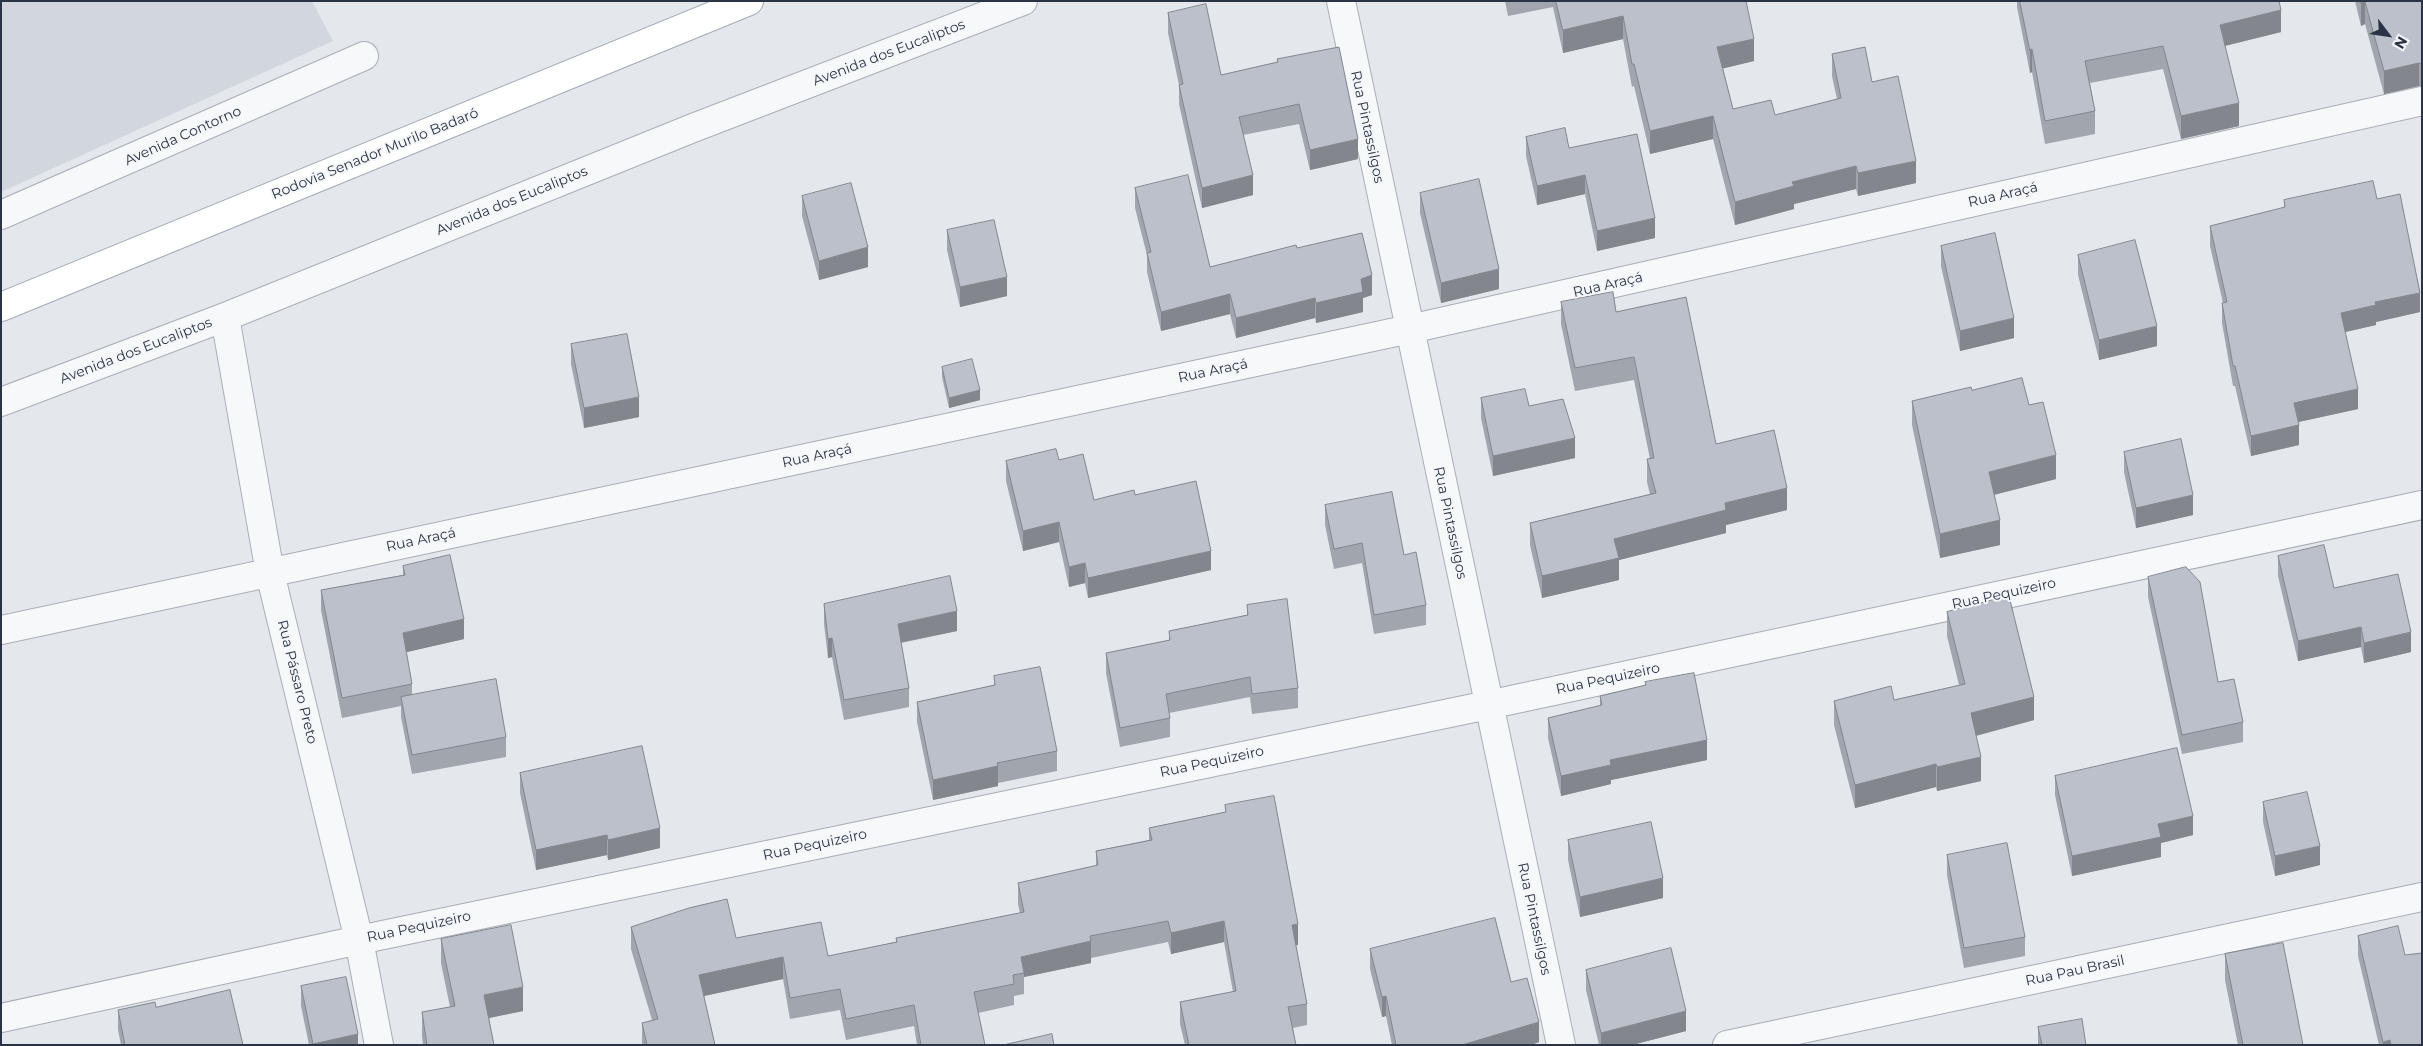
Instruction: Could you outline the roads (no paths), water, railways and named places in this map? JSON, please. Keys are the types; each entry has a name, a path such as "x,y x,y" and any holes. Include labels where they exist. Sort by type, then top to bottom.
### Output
{"main road":[{"name":"Rodovia Senador Murilo Badaró","path":"1,307 749,1"}],"street":[{"name":"Avenida dos Eucaliptos","path":"1,402 225,316 693,128 1018,3 1042,1"},
{"name":"Rua Pintassilgos","path":"1341,1 1561,1045"},
{"name":"Avenida Contorno","path":"1,215 364,56"},
{"name":"Rua Araçá","path":"1,630 1410,329 2422,101"},
{"name":"Rua Pássaro Preto","path":"225,316 270,572 359,940 380,1045"},
{"name":"Rua Pequizeiro","path":"1,1018 359,940 1488,705 2422,505"},
{"name":"Rua Pau Brasil","path":"1727,1045 2422,897"}]}
